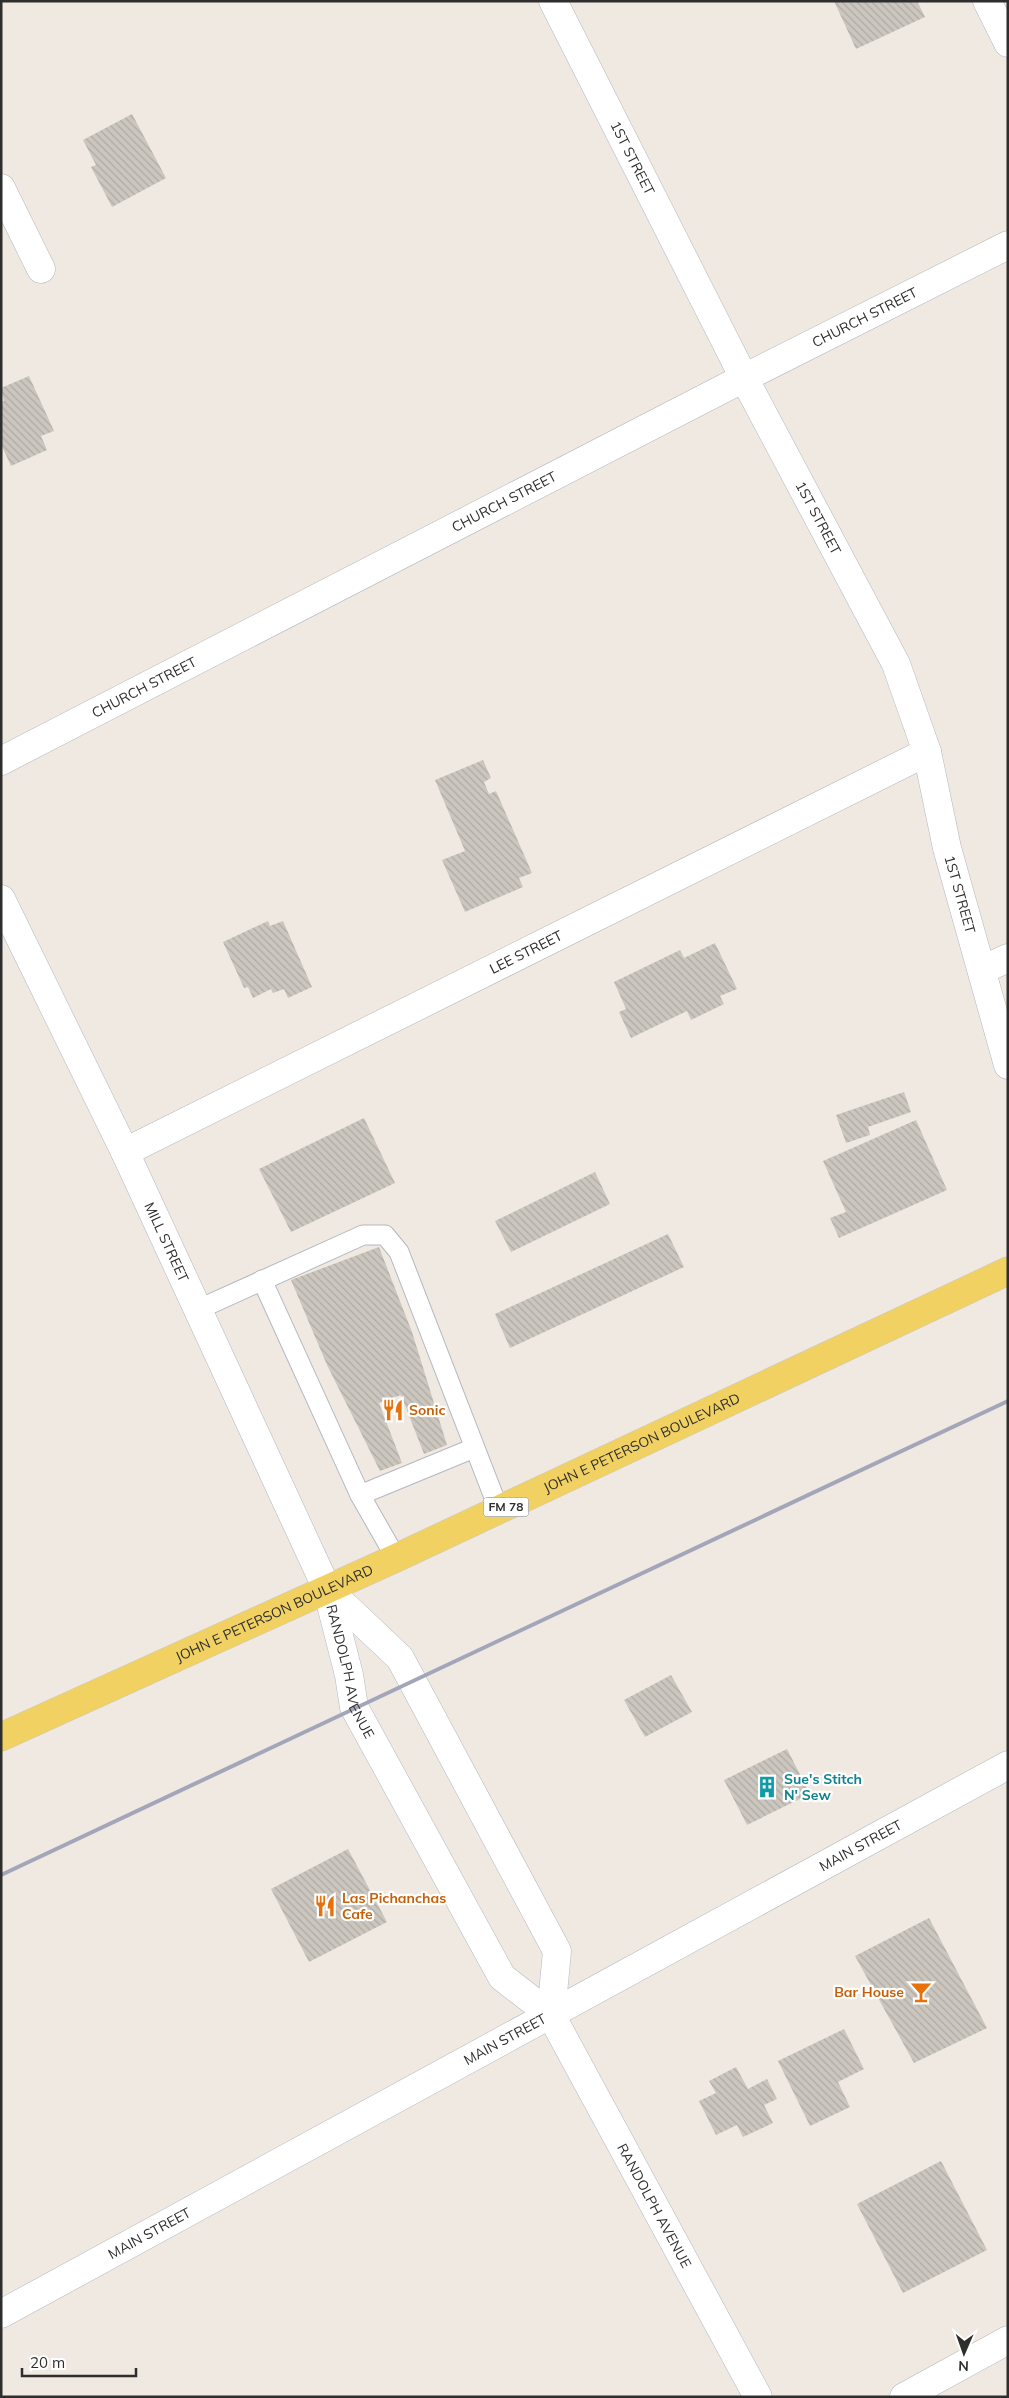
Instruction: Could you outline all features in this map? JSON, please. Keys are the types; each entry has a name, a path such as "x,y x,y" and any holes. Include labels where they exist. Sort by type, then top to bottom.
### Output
{"main road":[{"name":"JOHN E PETERSON BOULEVARD","path":"1,1737 396,1558 1008,1270"}],"street":[{"name":"1ST STREET","path":"553,1 744,378 896,664 927,752 947,848 1008,1065"},
{"path":"987,1 1008,43"},
{"path":"1,188 42,269"},
{"name":"CHURCH STREET","path":"1,761 744,378 1008,245"},
{"name":"LEE STREET","path":"124,1152 927,752"},
{"name":"MILL STREET","path":"1,899 124,1152 327,1588"},
{"path":"982,970 1008,958"},
{"name":"RANDOLPH AVENUE","path":"327,1588 400,1658 557,1952 550,2015"},
{"name":"RANDOLPH AVENUE","path":"327,1588 350,1675 354,1707 502,1977 550,2015 758,2397"},
{"name":"MAIN STREET","path":"1,2314 1008,1765"},
{"path":"904,2397 1008,2340"}],"lane":[{"path":"197,1310 363,1236 385,1235 400,1252 499,1510"},
{"path":"262,1280 360,1495 396,1558"},
{"path":"360,1495 474,1448"}],"building":[{"path":"834,1 917,1 925,17 856,49"},
{"path":"132,114 166,178 112,207 91,167 96,165 83,140"},
{"path":"29,376 54,431 41,436 47,450 11,466 1,444 1,402 4,401 1,388"},
{"path":"483,760 491,778 484,782 489,794 496,791 532,873 519,878 523,887 465,912 442,860 465,851 435,780"},
{"path":"268,921 270,926 283,921 312,987 288,998 284,989 273,993 271,989 253,998 248,987 244,988 223,942"},
{"path":"715,943 737,989 720,996 724,1004 691,1020 687,1011 631,1038 619,1012 626,1009 614,982 680,950 684,958"},
{"path":"904,1092 911,1112 868,1127 870,1135 846,1143 836,1115"},
{"path":"364,1118 395,1183 291,1232 259,1169"},
{"path":"916,1120 947,1190 839,1238 830,1218 846,1212 823,1161"},
{"path":"595,1172 610,1204 511,1252 495,1221"},
{"path":"668,1234 684,1267 510,1348 495,1314"},
{"path":"379,1247 412,1332 447,1445 424,1454 401,1395 379,1403 402,1463 380,1471 327,1365 291,1280"},
{"path":"671,1675 692,1712 645,1737 624,1700"},
{"name":"Sue's Stitch N' Sew","path":"787,1749 810,1794 747,1825 724,1780"},
{"path":"348,1849 387,1922 309,1962 271,1889"},
{"name":"Bar House","path":"929,1918 987,2028 914,2063 855,1956"},
{"path":"844,2029 864,2069 838,2082 850,2107 810,2126 778,2061"},
{"path":"736,2067 748,2089 767,2079 777,2099 764,2105 773,2123 743,2137 737,2125 716,2135 699,2101 716,2093 709,2081"},
{"path":"941,2161 987,2250 903,2293 857,2204"}],"railway":[{"path":"1,1875 1008,1401"}],"place":[{"name":"Sonic","path":"393,1410"},
{"name":"Sue's Stitch N' Sew","path":"767,1787"},
{"name":"Las Pichanchas Cafe","path":"325,1906"},
{"name":"Bar House","path":"921,1992"}]}
